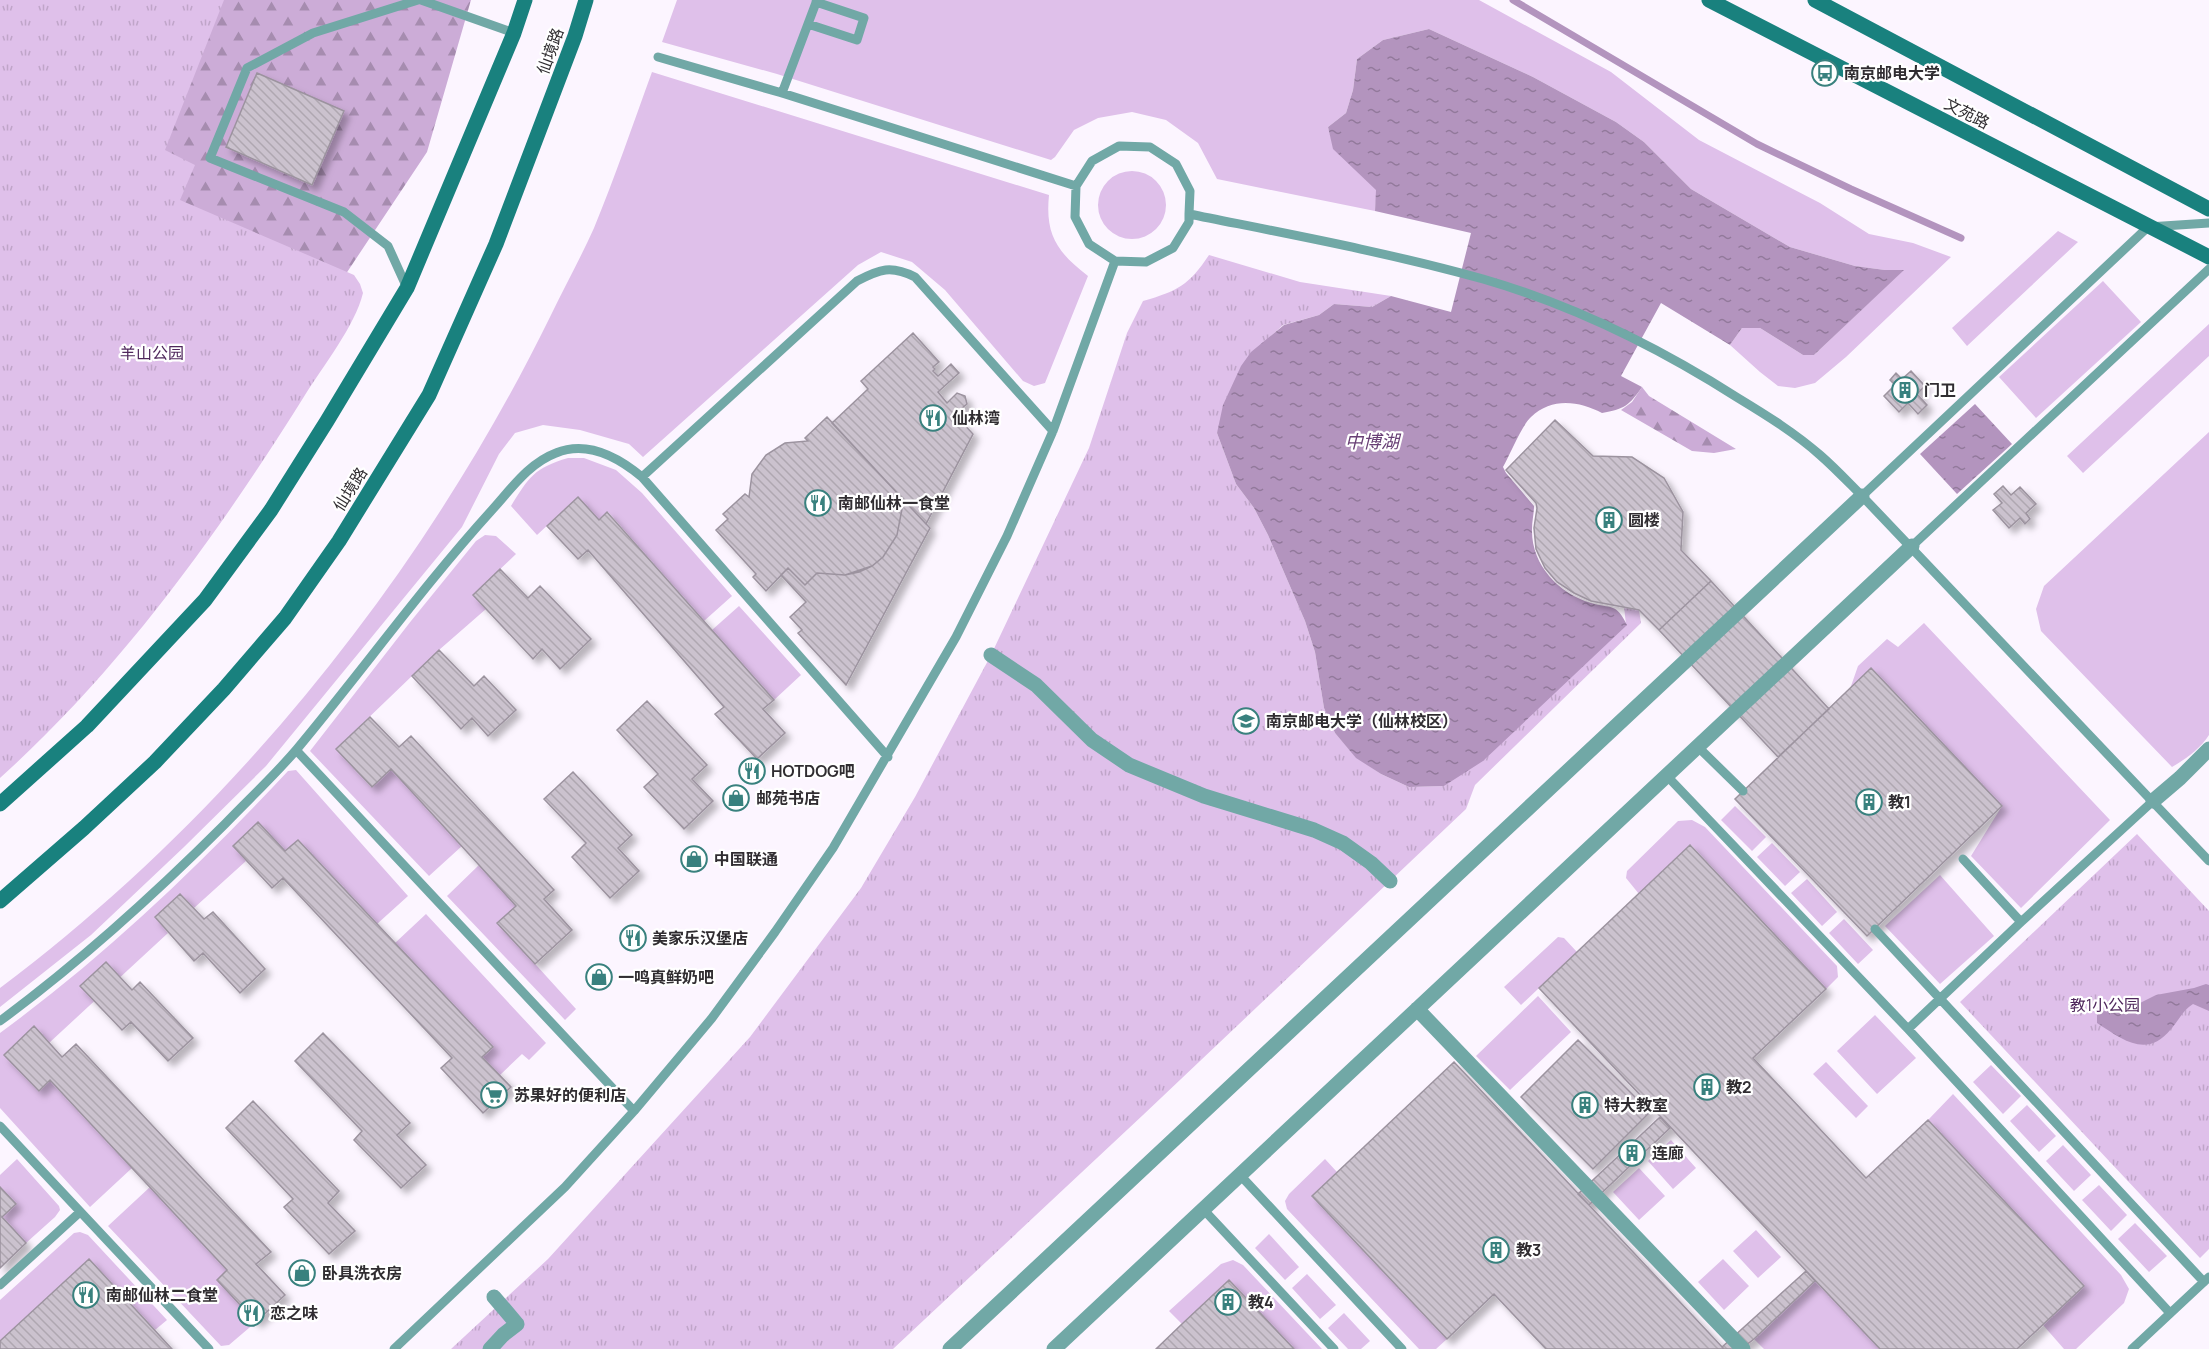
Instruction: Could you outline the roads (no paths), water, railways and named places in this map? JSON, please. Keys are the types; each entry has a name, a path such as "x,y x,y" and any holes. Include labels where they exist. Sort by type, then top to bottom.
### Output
{"main road":[{"path":"0,804 87,726 205,600 271,510 407,288 514,33 525,0"},
{"name":"仙境路","path":"0,901 155,762 224,689 285,618 339,541 429,395 496,244 575,36 586,0"},
{"name":"文苑路","path":"1709,0 2209,257"},
{"name":"文苑路","path":"1815,0 2209,209"}],"street":[{"path":"950,1349 1862,496"},
{"path":"1054,1349 1912,546"},
{"path":"991,655 1036,685 1092,740 1129,765 1204,796 1314,830 1343,843 1371,863 1390,881"},
{"path":"2153,801 2209,749"},
{"path":"1417,1009 1743,1349"},
{"path":"490,1349 517,1324 494,1297"}],"lane":[{"path":"407,288 388,246 345,212 210,158 247,68 313,33 419,0 514,33"},
{"path":"782,93 808,24 817,1 864,18 856,40 808,24"},
{"path":"658,57 782,93 1076,186"},
{"path":"1119,146 1149,147 1176,164 1190,191 1189,214 1189,222 1173,248 1146,262 1115,261 1089,244 1075,217 1076,186 1092,160 1119,146"},
{"path":"1189,214 1384,254 1484,279 1568,309 1624,333 1702,375 1769,418 1820,455 1912,546 2209,861"},
{"path":"1862,496 2148,227 2209,223"},
{"path":"394,1349 565,1187 634,1111 712,1018 833,848 888,757 961,627 1007,536 1053,431 1115,261"},
{"path":"1912,546 2209,269"},
{"path":"642,477 857,281 877,270 901,270 915,278 1053,431"},
{"path":"0,1021 89,950 198,851 296,750 464,542 517,481 535,465 554,453 575,447 598,451 626,464 642,477 888,757"},
{"path":"1698,747 1743,791"},
{"path":"296,750 634,1111"},
{"path":"1667,776 1908,1029 2170,1312"},
{"path":"1908,1029 2153,801"},
{"path":"1963,859 2021,922"},
{"path":"1875,930 2206,1280 2132,1349"},
{"path":"0,1126 208,1349"},
{"path":"1240,1175 1402,1349"},
{"path":"1203,1209 1334,1349"},
{"path":"0,1285 80,1212"}],"water":[{"name":"中博湖","path":"1429,29 1533,77 1616,122 1644,142 1691,189 1790,247 1855,266 1904,270 1814,355 1803,355 1760,328 1742,328 1730,345 1661,303 1621,376 1642,387 1629,403 1616,410 1602,413 1575,404 1557,404 1548,406 1531,417 1503,467 1534,506 1532,529 1536,554 1549,575 1568,592 1591,603 1616,610 1627,625 1483,761 1444,786 1409,787 1381,774 1356,758 1335,733 1324,708 1315,652 1305,621 1268,535 1254,508 1236,484 1217,433 1223,405 1241,366 1251,352 1284,325 1319,315 1334,304 1372,307 1391,296 1451,312 1471,233 1375,211 1376,190 1333,149 1328,127 1346,113 1353,90 1357,59 1383,40"},
{"path":"1975,404 2012,444 1957,494 1920,454"},
{"path":"2209,985 2209,1011 2193,1004 2186,1009 2162,1038 2153,1043 2135,1044 2097,1023 2097,1015 2104,1011 2122,1012 2156,995"}],"waterway":[{"path":"1513,0 1757,144 1961,238"}],"place":[{"name":"南京邮电大学","path":"1825,73"},
{"name":"门卫","path":"1905,390"},
{"name":"仙林湾","path":"933,418"},
{"name":"南邮仙林一食堂","path":"818,503"},
{"name":"圆楼","path":"1609,520"},
{"name":"南京邮电大学（仙林校区）","path":"1246,721"},
{"name":"HOTDOG吧","path":"752,771"},
{"name":"邮苑书店","path":"736,798"},
{"name":"教1","path":"1869,802"},
{"name":"中国联通","path":"694,859"},
{"name":"美家乐汉堡店","path":"633,938"},
{"name":"一鸣真鲜奶吧","path":"599,977"},
{"name":"教2","path":"1707,1087"},
{"name":"苏果好的便利店","path":"494,1095"},
{"name":"特大教室","path":"1585,1105"},
{"name":"连廊","path":"1632,1153"},
{"name":"教3","path":"1496,1250"},
{"name":"卧具洗衣房","path":"302,1273"},
{"name":"南邮仙林二食堂","path":"86,1295"},
{"name":"教4","path":"1228,1302"},
{"name":"恋之味","path":"251,1313"}],"park label":[{"name":"羊山公园","path":"152,353"},
{"name":"教1小公园","path":"2105,1005"}]}
